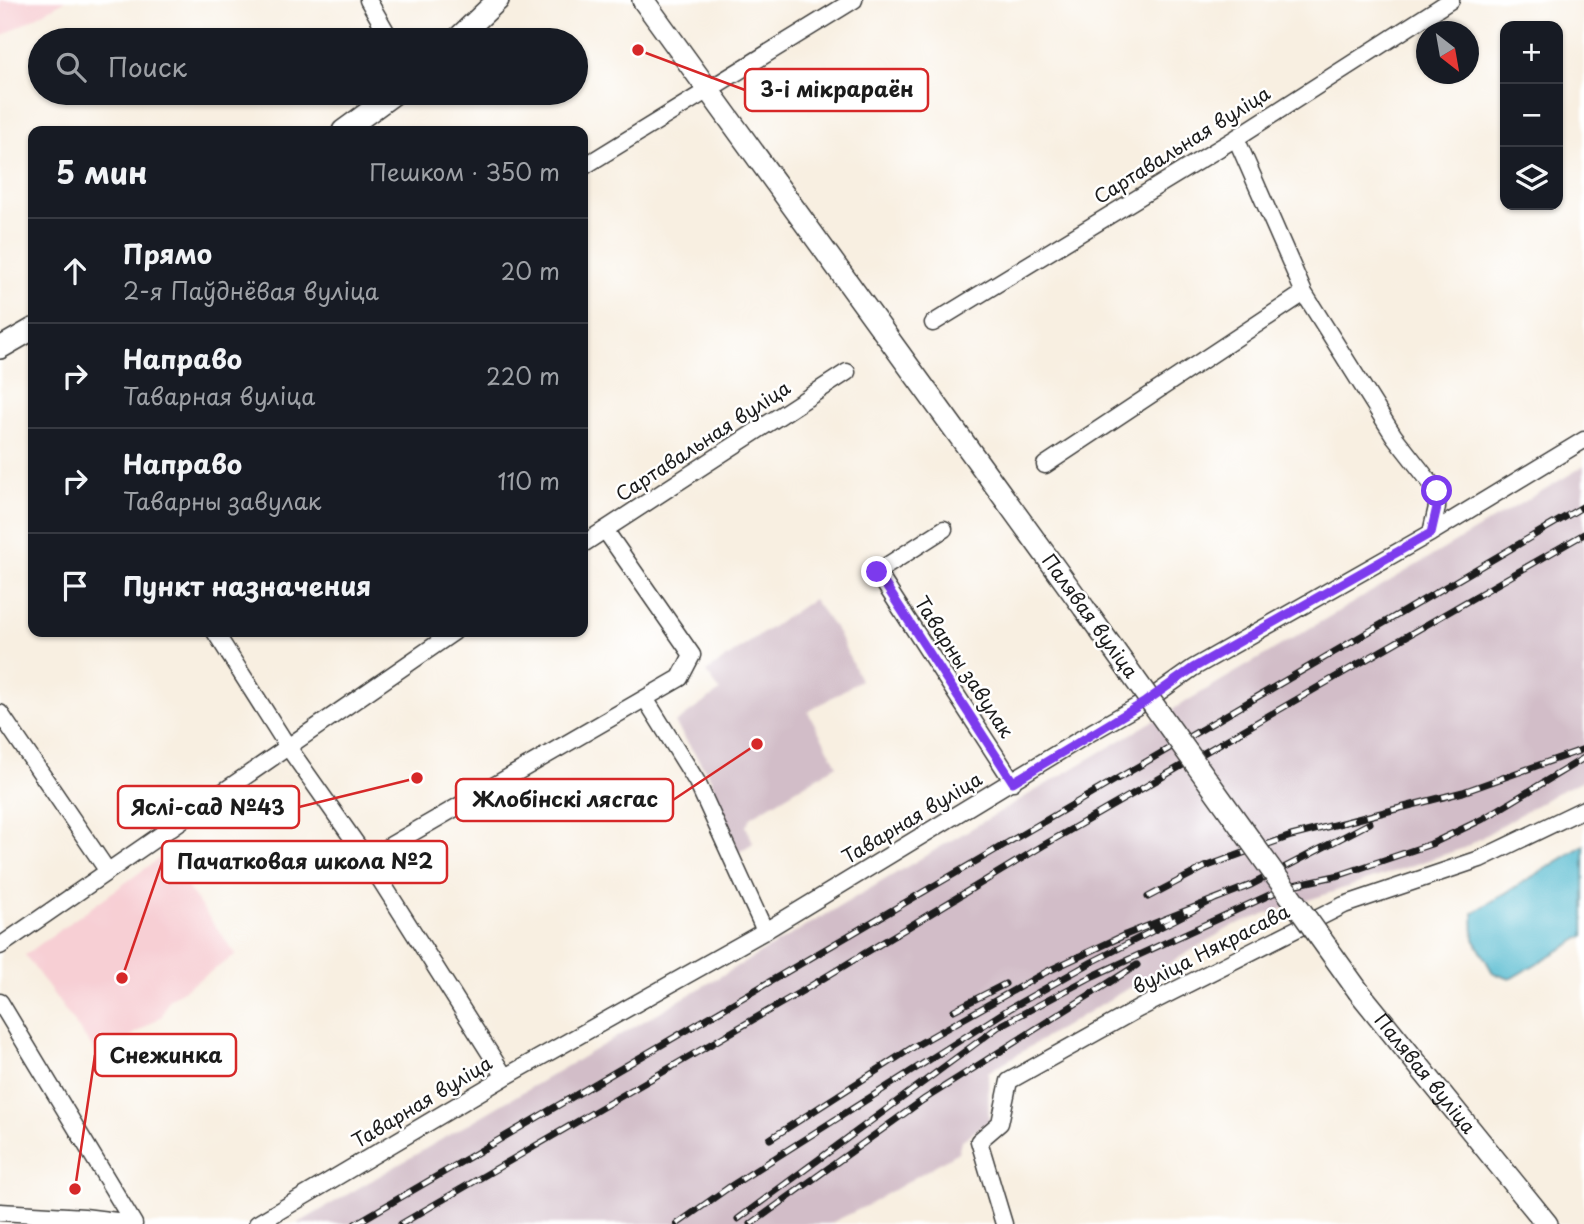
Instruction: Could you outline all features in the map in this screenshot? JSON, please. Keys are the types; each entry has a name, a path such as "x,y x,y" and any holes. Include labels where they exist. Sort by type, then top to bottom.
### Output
{"main road":[{"path":"469,28 498,0"},
{"name":"Палявая вуліца","path":"643,0 1360,992 1547,1224"},
{"path":"349,126 378,105"},
{"path":"0,348 28,335"}],"street":[{"path":"368,0 384,28"},
{"path":"588,164 855,0"},
{"name":"Сартавальная вуліца","path":"933,323 1236,138 1451,0"},
{"path":"1236,138 1304,293 1394,436 1437,491 1437,507 1431,533"},
{"path":"1045,465 1304,293"},
{"name":"Сартавальная вуліца","path":"588,541 847,372"},
{"name":"Таварная вуліца","path":"257,1224 505,1077 765,931 1145,702 1193,668 1431,533 1584,440"},
{"name":"Таварны завулак","path":"944,529 877,572 1013,782"},
{"path":"367,859 680,678 692,654 605,530"},
{"path":"218,637 288,747 367,859 505,1077"},
{"path":"0,946 447,637"},
{"path":"646,700 696,782 765,931"},
{"path":"0,713 107,870"},
{"name":"вуліца Някрасава","path":"1004,1224 979,1141 1000,1123 1009,1081 1138,1009 1344,905 1480,859 1584,809"},
{"path":"0,1002 133,1223"},
{"path":"0,1212 133,1223"}],"shaded area":[{"path":"0,0 66,0 0,37"},
{"path":"1584,466 1584,780 1556,793 1464,848 1234,925 988,1072 989,1121 961,1141 958,1152 868,1205 829,1224 297,1224 832,911"},
{"path":"813,599 838,633 860,680 808,712 837,765 752,816 746,826 753,843 733,856 719,821 711,779 675,723 720,691 706,672"},
{"path":"164,855 236,955 168,1000 162,1016 99,1057 25,955"}],"water":[{"path":"1584,845 1584,936 1510,979 1493,973 1474,939 1473,913"}],"railway":[{"path":"355,1224 1584,506"},
{"path":"401,1224 804,990 1044,845 1584,534"},
{"path":"1148,897 1205,867 1291,836 1463,792 1584,749"},
{"path":"738,1219 998,1027 1093,976 1289,886 1340,875 1431,844 1483,819 1584,758"},
{"path":"1215,899 1251,885 1370,823"},
{"path":"677,1224 728,1188 1009,1009 1092,962 1215,899 1125,935 1046,972 915,1046 770,1139"},
{"path":"751,1224 923,1100 1137,965"},
{"path":"954,1010 1005,984"}],"place":[{"name":"3-і мікрараён","path":"638,50"},
{"name":"Жлобінскі лясгас","path":"757,744"},
{"name":"Яслі-сад №43","path":"417,778"},
{"name":"Пачатковая школа №2","path":"122,978"},
{"name":"Снежинка","path":"75,1189"}],"route":[{"path":"877,572 1013,782 1145,702 1193,668 1431,533 1437,507 1437,491"}]}
